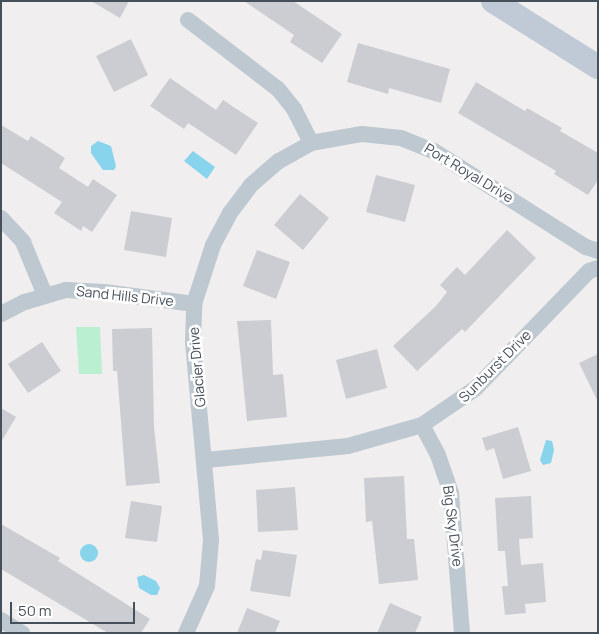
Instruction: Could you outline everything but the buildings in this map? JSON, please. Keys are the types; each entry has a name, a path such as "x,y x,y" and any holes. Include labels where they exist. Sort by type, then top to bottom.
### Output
{"main road":[{"path":"493,1 598,67"}],"street":[{"path":"188,20 278,89 294,109 311,143"},
{"name":"Port Royal Drive","path":"311,143 362,134 418,143 594,257"},
{"name":"Glacier Drive","path":"186,633 202,600 209,570 212,520 193,342 194,304 213,245 240,198 278,161 311,143"},
{"path":"1,218 23,242 45,295"},
{"name":"Sunburst Drive","path":"206,460 348,446 422,425 476,388 594,257"},
{"name":"Sand Hills Drive","path":"1,314 45,295 83,290 194,304"},
{"name":"Big Sky Drive","path":"422,425 438,455 451,493 462,633"},
{"path":"1,620 22,633"}],"green space":[{"path":"76,327 100,327 102,374 79,374"}],"water":[{"path":"98,141 111,146 116,166 114,170 103,170 91,153 91,146"},
{"path":"193,151 215,167 207,179 184,161"},
{"path":"546,440 552,441 554,450 551,463 543,465 540,460"},
{"path":"85,544 93,544 98,549 96,560 85,562 80,557 80,549"},
{"path":"144,575 156,581 160,588 157,595 151,595 139,588 137,577"}]}
